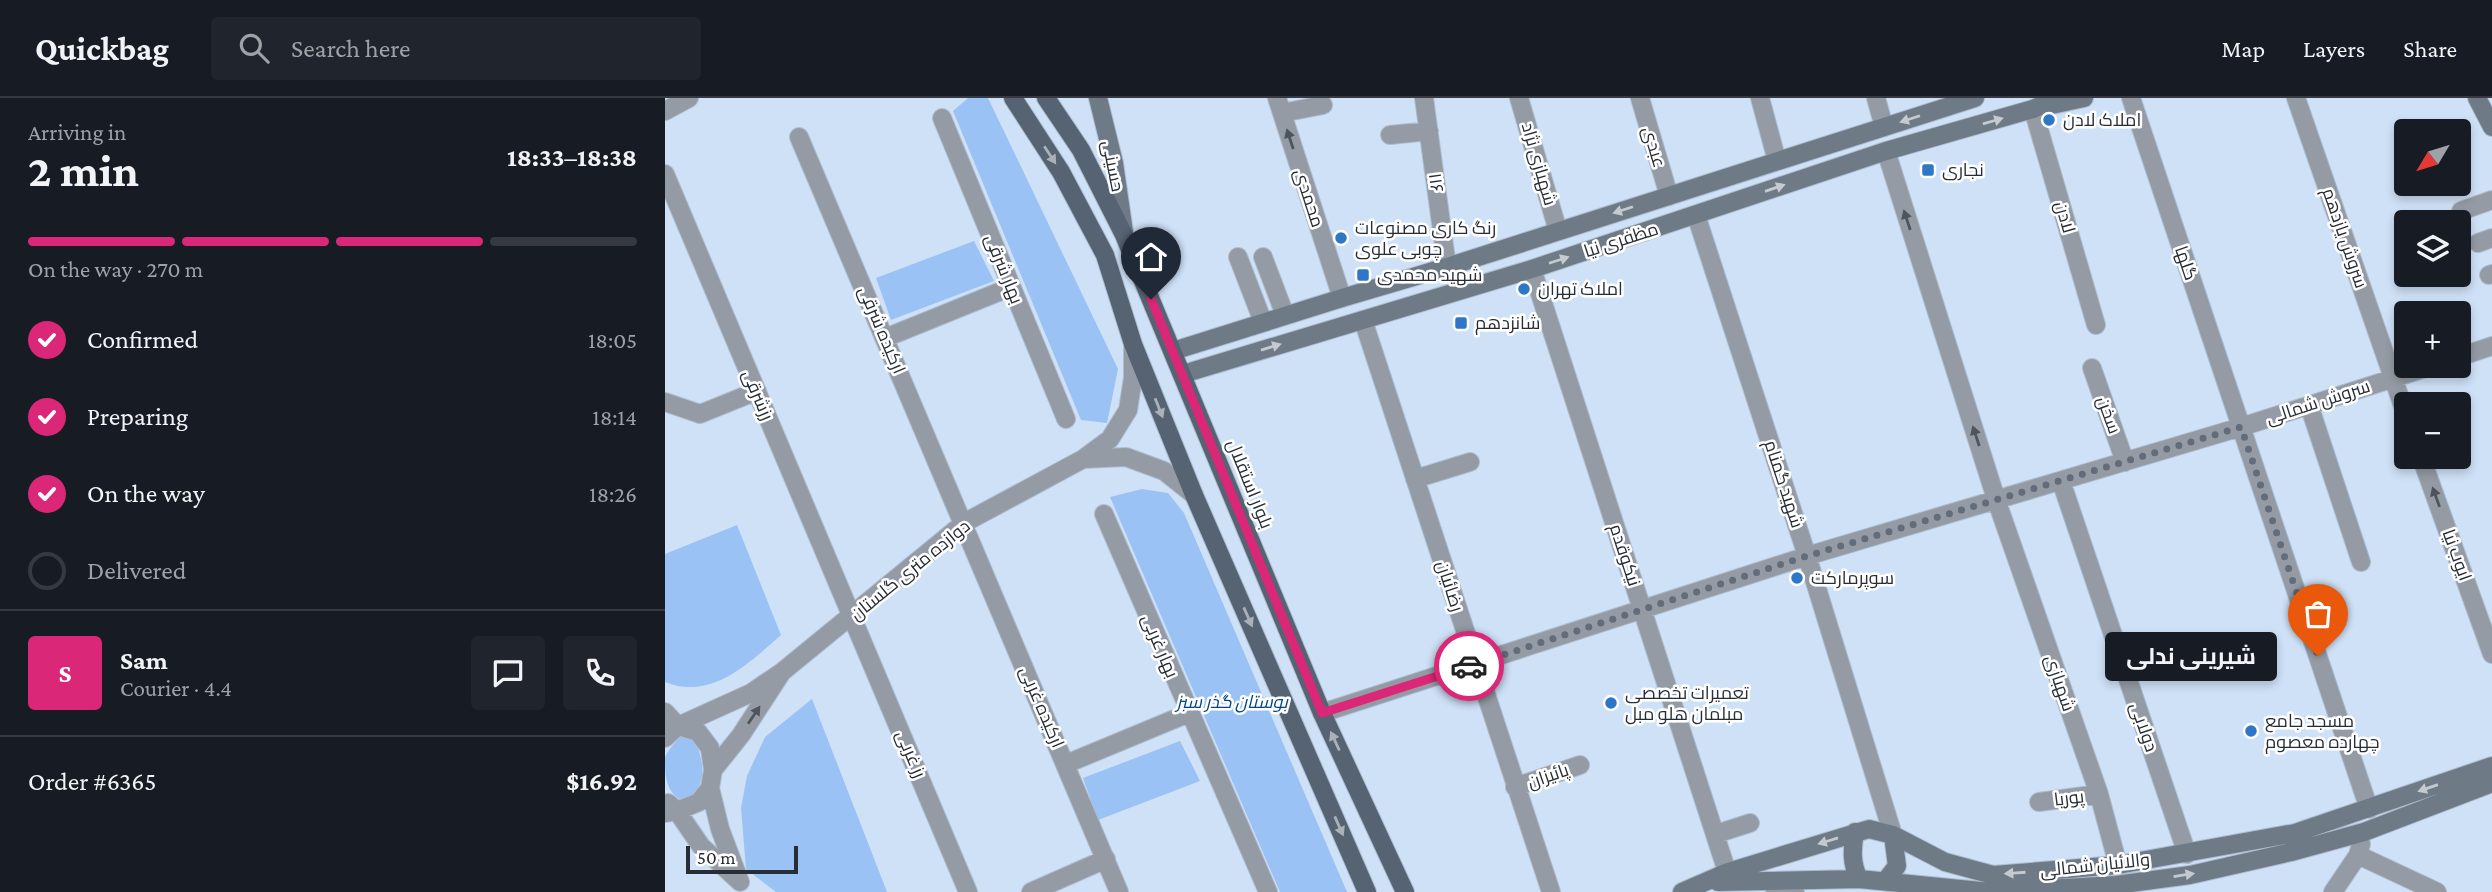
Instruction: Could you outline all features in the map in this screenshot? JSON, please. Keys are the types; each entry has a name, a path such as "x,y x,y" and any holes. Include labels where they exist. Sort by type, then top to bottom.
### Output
{"main road":[{"path":"1013,98 1061,172 1105,255 1133,344 1195,495 1367,892"},
{"name":"بلوار استقلال","path":"1046,98 1081,149 1124,235 1322,713 1405,892"},
{"name":"حسینی","path":"1098,98 1114,163 1124,235"},
{"name":"مظفری نیا","path":"1173,351 1447,267 1975,98"},
{"name":"مظفری نیا","path":"1183,374 1532,269 1886,151 2033,109 2057,98"},
{"path":"2033,109 2084,98"},
{"path":"2477,98 2492,127"},
{"path":"1213,339 1207,346 1209,354 1231,360"},
{"name":"والائیان شمالی","path":"1682,892 1870,829 1893,835 1945,862 1993,875 2118,865 2295,833 2492,765"},
{"name":"والائیان شمالی","path":"1729,877 1783,889 1859,879 1991,892 2114,889 2291,852 2364,832 2492,783"},
{"path":"1855,832 1853,868 1859,879"},
{"path":"1886,880 1897,866 1893,835"},
{"path":"2114,889 2118,865"}],"street":[{"path":"665,111 689,98"},
{"name":"۱۱۶","path":"1424,98 1447,267"},
{"name":"شهبازی نژاد","path":"1520,98 1558,231"},
{"name":"عبدی","path":"1640,98 1669,196"},
{"path":"1760,98 1777,161"},
{"path":"1876,98 1884,127"},
{"name":"گلها","path":"2131,98 2369,809"},
{"name":"سروش یازدهم","path":"2296,98 2393,378"},
{"path":"1279,106 1323,105"},
{"name":"محمدی","path":"1279,106 1342,298"},
{"name":"لادن","path":"2033,109 2096,325"},
{"name":"بهار شرقی","path":"941,118 1066,419"},
{"path":"1390,135 1429,131"},
{"name":"ارکیده شرقی","path":"799,136 964,523"},
{"name":"شهبازی","path":"1886,151 1997,502 2099,794 2118,865"},
{"name":"رزشرقی","path":"665,174 853,616"},
{"path":"2464,210 2492,200"},
{"name":"شهید گمنام","path":"1696,215 1807,556 1893,835"},
{"path":"1238,257 1263,322"},
{"path":"1263,257 1285,316"},
{"name":"نیکوقدم","path":"1532,269 1729,877"},
{"path":"885,338 1011,287"},
{"name":"رضائیان","path":"1363,320 1515,787 1552,892"},
{"name":"دوازده متری گلستان","path":"782,672 964,523 1083,459 1110,439 1128,410 1133,378 1133,344"},
{"path":"2471,353 2492,346"},
{"name":"سخن","path":"2092,368 2125,462"},
{"path":"2393,378 2398,392"},
{"name":"سروش شمالی","path":"1322,713 1807,556 1997,502 2393,378"},
{"path":"665,402 700,414 757,391"},
{"path":"2309,405 2361,562"},
{"path":"1083,459 1126,457 1164,471 1195,495"},
{"path":"1415,479 1470,462"},
{"name":"ایوب نیا","path":"2425,469 2492,654"},
{"name":"دولابی","path":"2061,481 2187,854"},
{"name":"بهار غربی","path":"1104,514 1268,892"},
{"name":"ارکیده غربی","path":"964,523 1119,892"},
{"name":"رز غربی","path":"853,616 968,892"},
{"path":"672,732 751,693 782,672"},
{"path":"746,887 701,846 669,808 699,802 782,672"},
{"path":"665,712 672,732"},
{"path":"1066,764 1189,713"},
{"path":"672,732 698,732 710,748 720,829 746,887"},
{"name":"پائیزان","path":"1515,787 1580,765"},
{"name":"پوریا","path":"2039,802 2099,794"},
{"path":"1716,834 1750,823"},
{"path":"2333,892 2358,855 2364,832"},
{"path":"2358,855 2437,892"},
{"path":"1034,891 1106,859"}],"green space":[{"path":"968,98 988,98 1118,369 1107,423 1081,420 953,111"},
{"path":"974,241 994,281 891,320 876,278"},
{"name":"بوستان گذر سبز","path":"1142,489 1168,493 1184,513 1347,892 1280,892 1110,497"},
{"path":"737,525 781,635 742,667 713,683 682,687 665,682 665,554"},
{"path":"812,699 887,892 776,892 746,869 741,808 747,776 765,737"},
{"path":"682,735 695,739 702,765 698,788 684,801 670,789 665,765 668,752"},
{"path":"1180,741 1200,781 1098,820 1083,778"}],"way so far":[{"path":"1469,666 1807,556 1997,502 2241,427 2318,656"}],"place":[{"name":"املاک لادن","path":"2049,120"},
{"name":"نجاری","path":"1928,170"},
{"name":"رنگ کاری مصنوعات چوبی علوی","path":"1341,238"},
{"name":"شهید محمدی","path":"1363,275"},
{"name":"املاک تهران","path":"1524,289"},
{"name":"شانزدهم","path":"1461,323"},
{"name":"سوپرمارکت","path":"1797,578"},
{"name":"شیرینی ندلی","path":"2318,656"},
{"name":"تعمیرات تخصصی مبلمان هلو مبل","path":"1611,703"},
{"name":"مسجد جامع چهارده معصوم","path":"2251,731"}],"route":[{"path":"1151,299 1322,713 1469,666"}]}
